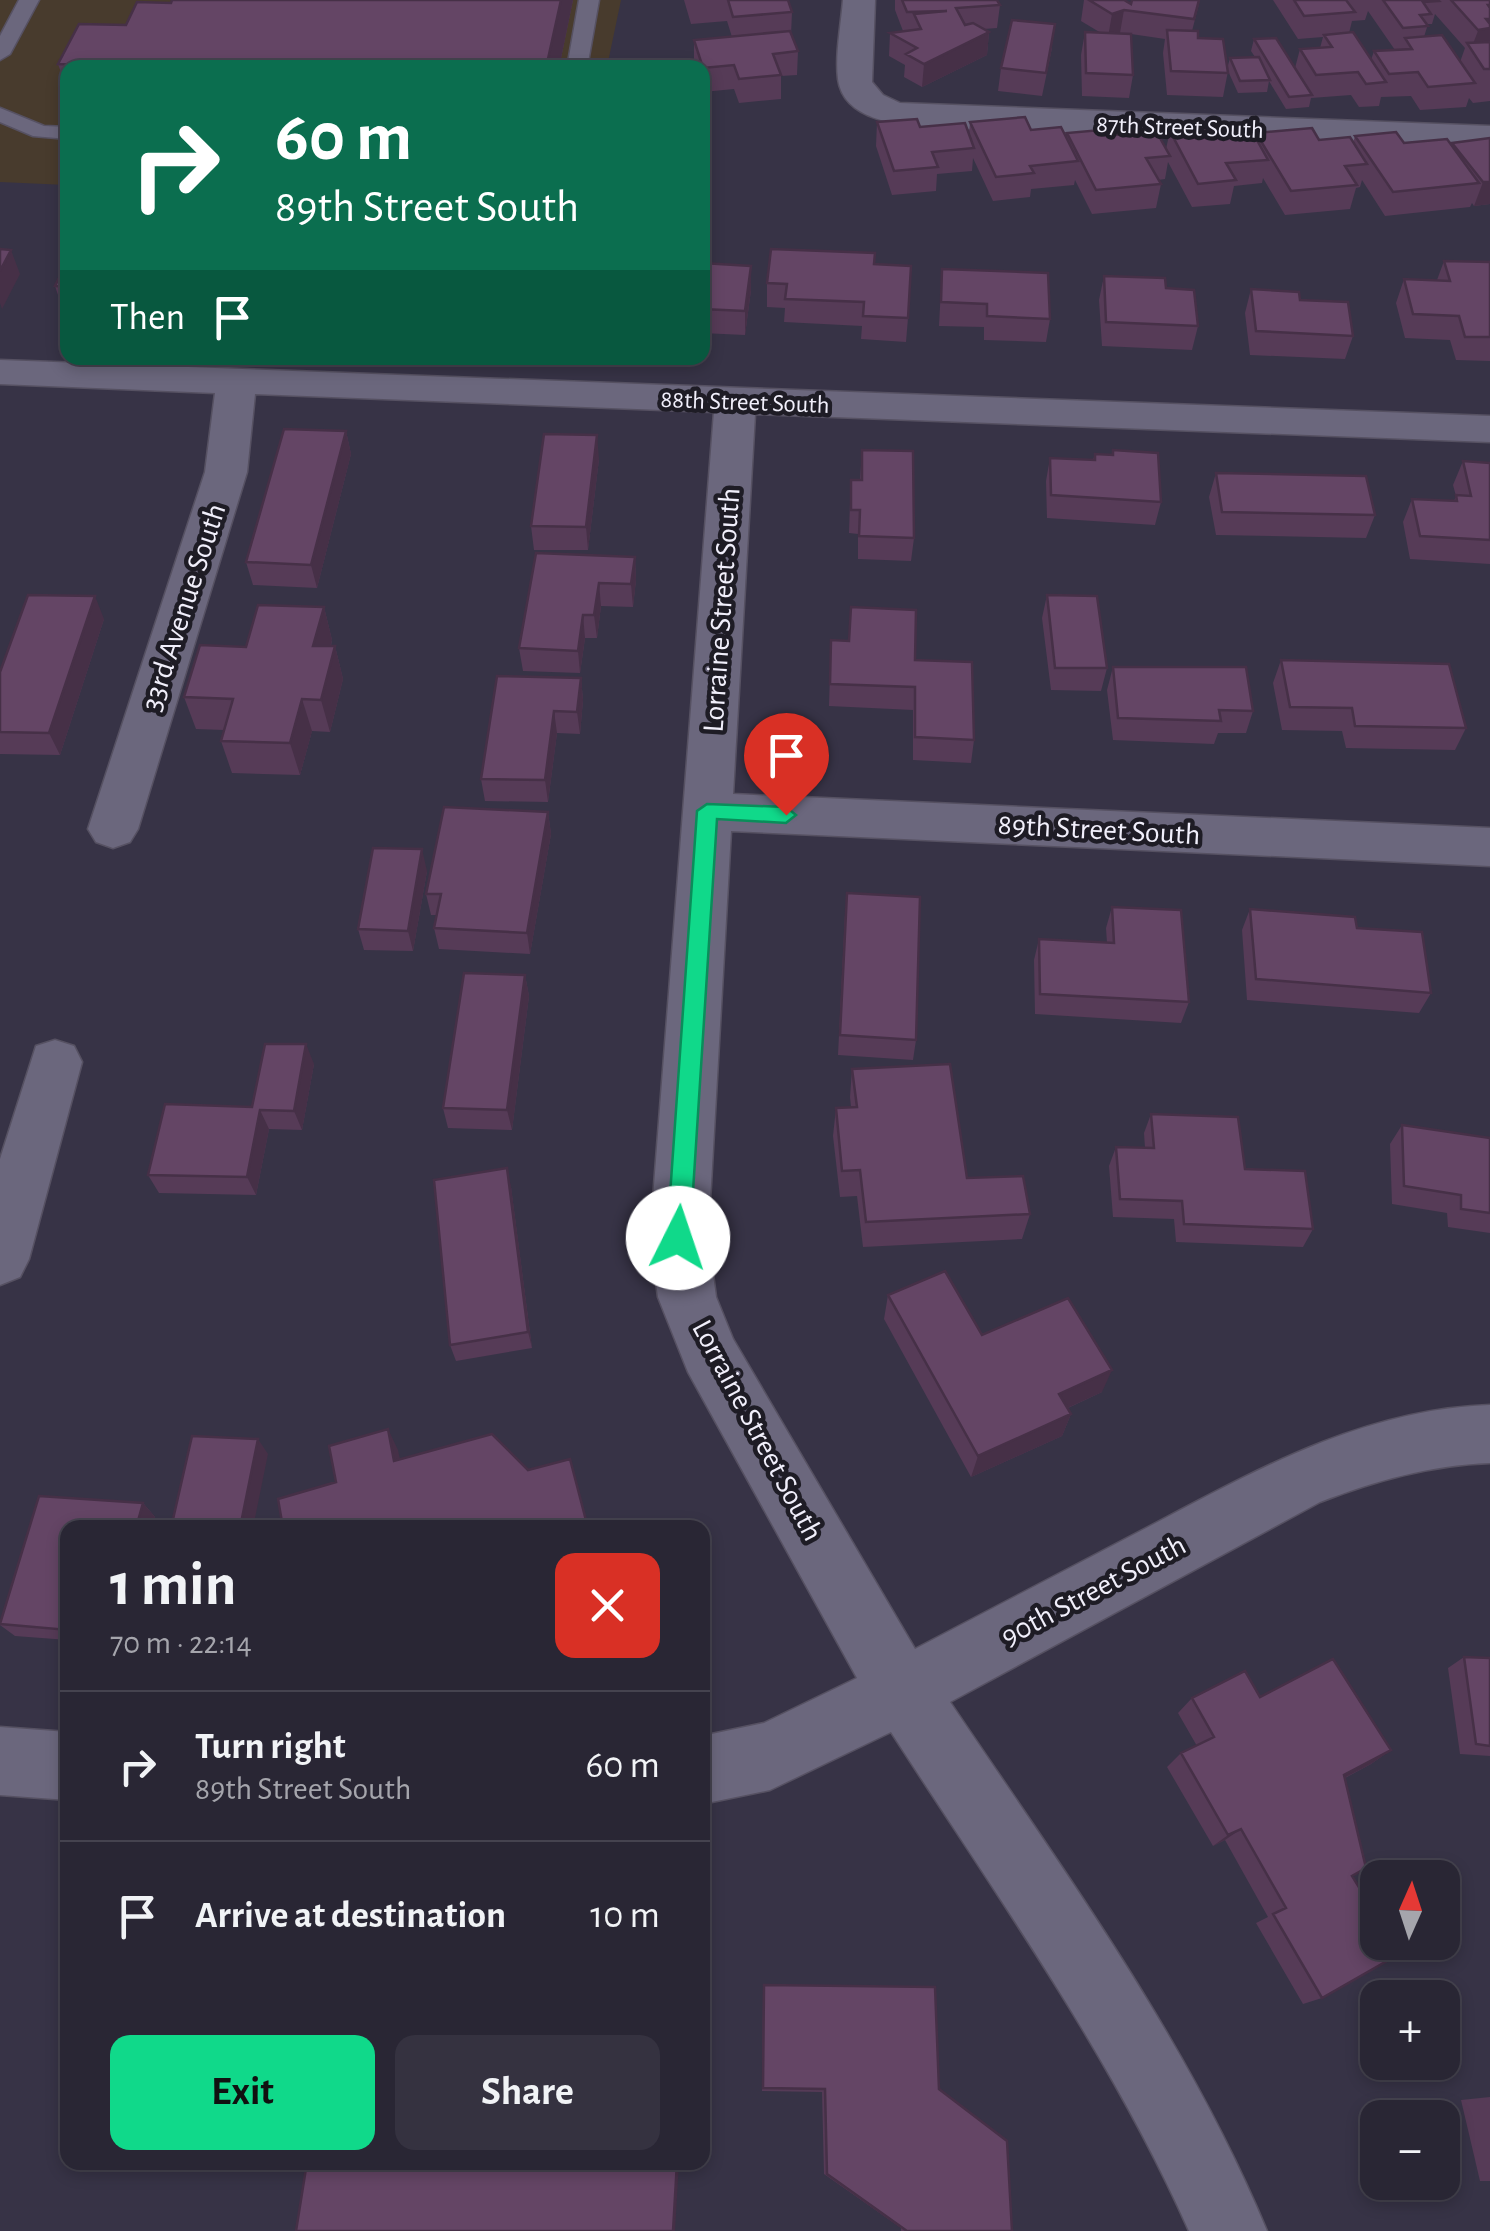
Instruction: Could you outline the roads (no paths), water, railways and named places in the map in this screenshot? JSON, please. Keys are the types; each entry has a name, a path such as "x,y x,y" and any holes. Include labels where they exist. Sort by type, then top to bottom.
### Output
{"street":[{"name":"87th Street South","path":"859,0 855,82 860,94 890,112 944,118 1490,137"},
{"name":"88th Street South","path":"0,372 1490,429"},
{"name":"33rd Avenue South","path":"113,829 226,472 236,382"},
{"name":"Lorraine Street South","path":"735,400 678,1238 687,1296 709,1353 904,1691 1060,1924 1159,2086 1228,2231"},
{"name":"89th Street South","path":"707,811 1490,848"},
{"path":"0,1259 55,1062"},
{"name":"90th Street South","path":"710,1768 770,1756 904,1691 1300,1480 1378,1451 1459,1435 1490,1434"},
{"path":"0,1761 60,1765"}],"lane":[{"path":"0,54 30,0"},
{"path":"579,60 590,0"},
{"path":"0,114 40,132 60,132"}]}
